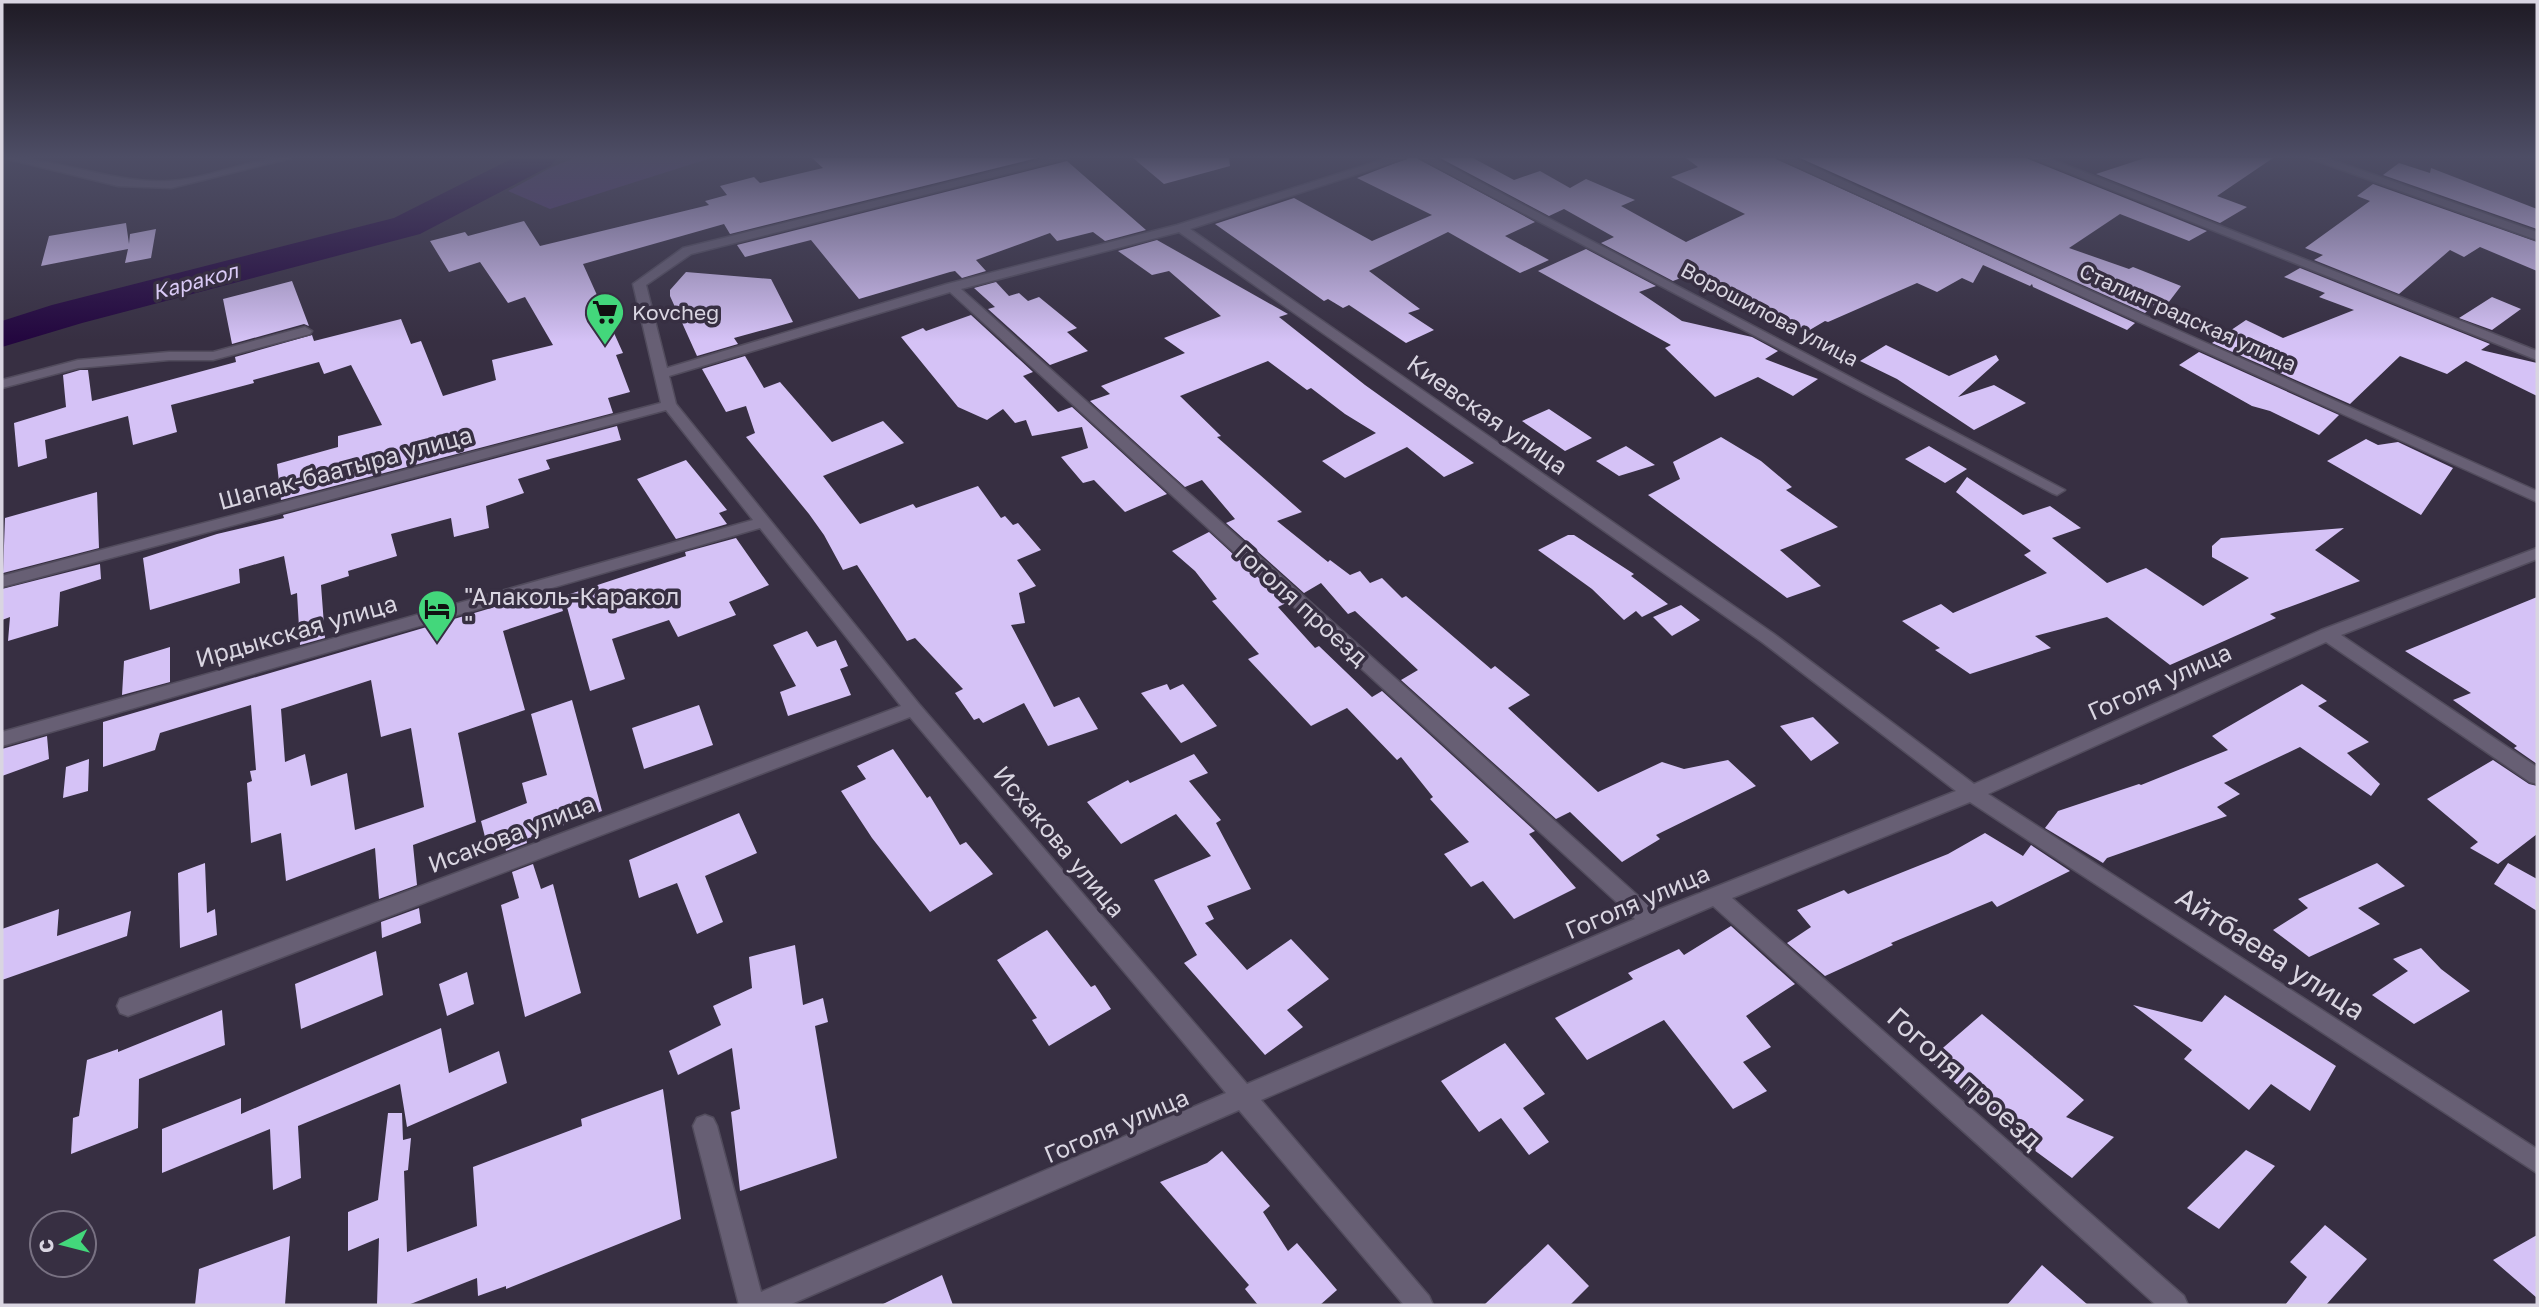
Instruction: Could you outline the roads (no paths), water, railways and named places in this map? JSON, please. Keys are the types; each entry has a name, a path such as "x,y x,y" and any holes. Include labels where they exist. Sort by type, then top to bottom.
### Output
{"street":[{"path":"669,405 639,284 687,251 816,219"},
{"path":"661,374 952,288 1209,219"},
{"name":"Ворошилова улица","path":"1541,219 2057,490"},
{"name":"Сталинградская улица","path":"1919,219 2537,497"},
{"path":"2192,219 2537,356"},
{"path":"2489,219 2537,236"},
{"name":"Киевская улица","path":"1181,228 1768,638 1972,793"},
{"name":"Гоголя проезд","path":"952,288 1652,921"},
{"path":"2,384 78,364 169,356 213,356 305,331"},
{"name":"Исхакова улица","path":"669,405 913,709 1420,1305"},
{"name":"Шапак-баатыра улица","path":"2,581 669,405"},
{"name":"Ирдыкская улица","path":"2,738 764,522"},
{"name":"Гоголя улица","path":"760,1305 1652,921 1972,793 2327,634 2537,553"},
{"path":"2327,634 2537,777"},
{"name":"Исакова улица","path":"128,1006 913,709"},
{"name":"Айтбаева улица","path":"1972,793 2537,1162"},
{"name":"Гоголя проезд","path":"1716,896 2175,1305"},
{"path":"705,1126 752,1305"}],"waterway":[{"name":"Каракол","path":"2,335 67,314 407,226 421,219"}],"place":[{"name":"Kovcheg","path":"605,346"},
{"name":"\"Алаколь-Каракол \"","path":"437,643"}]}
